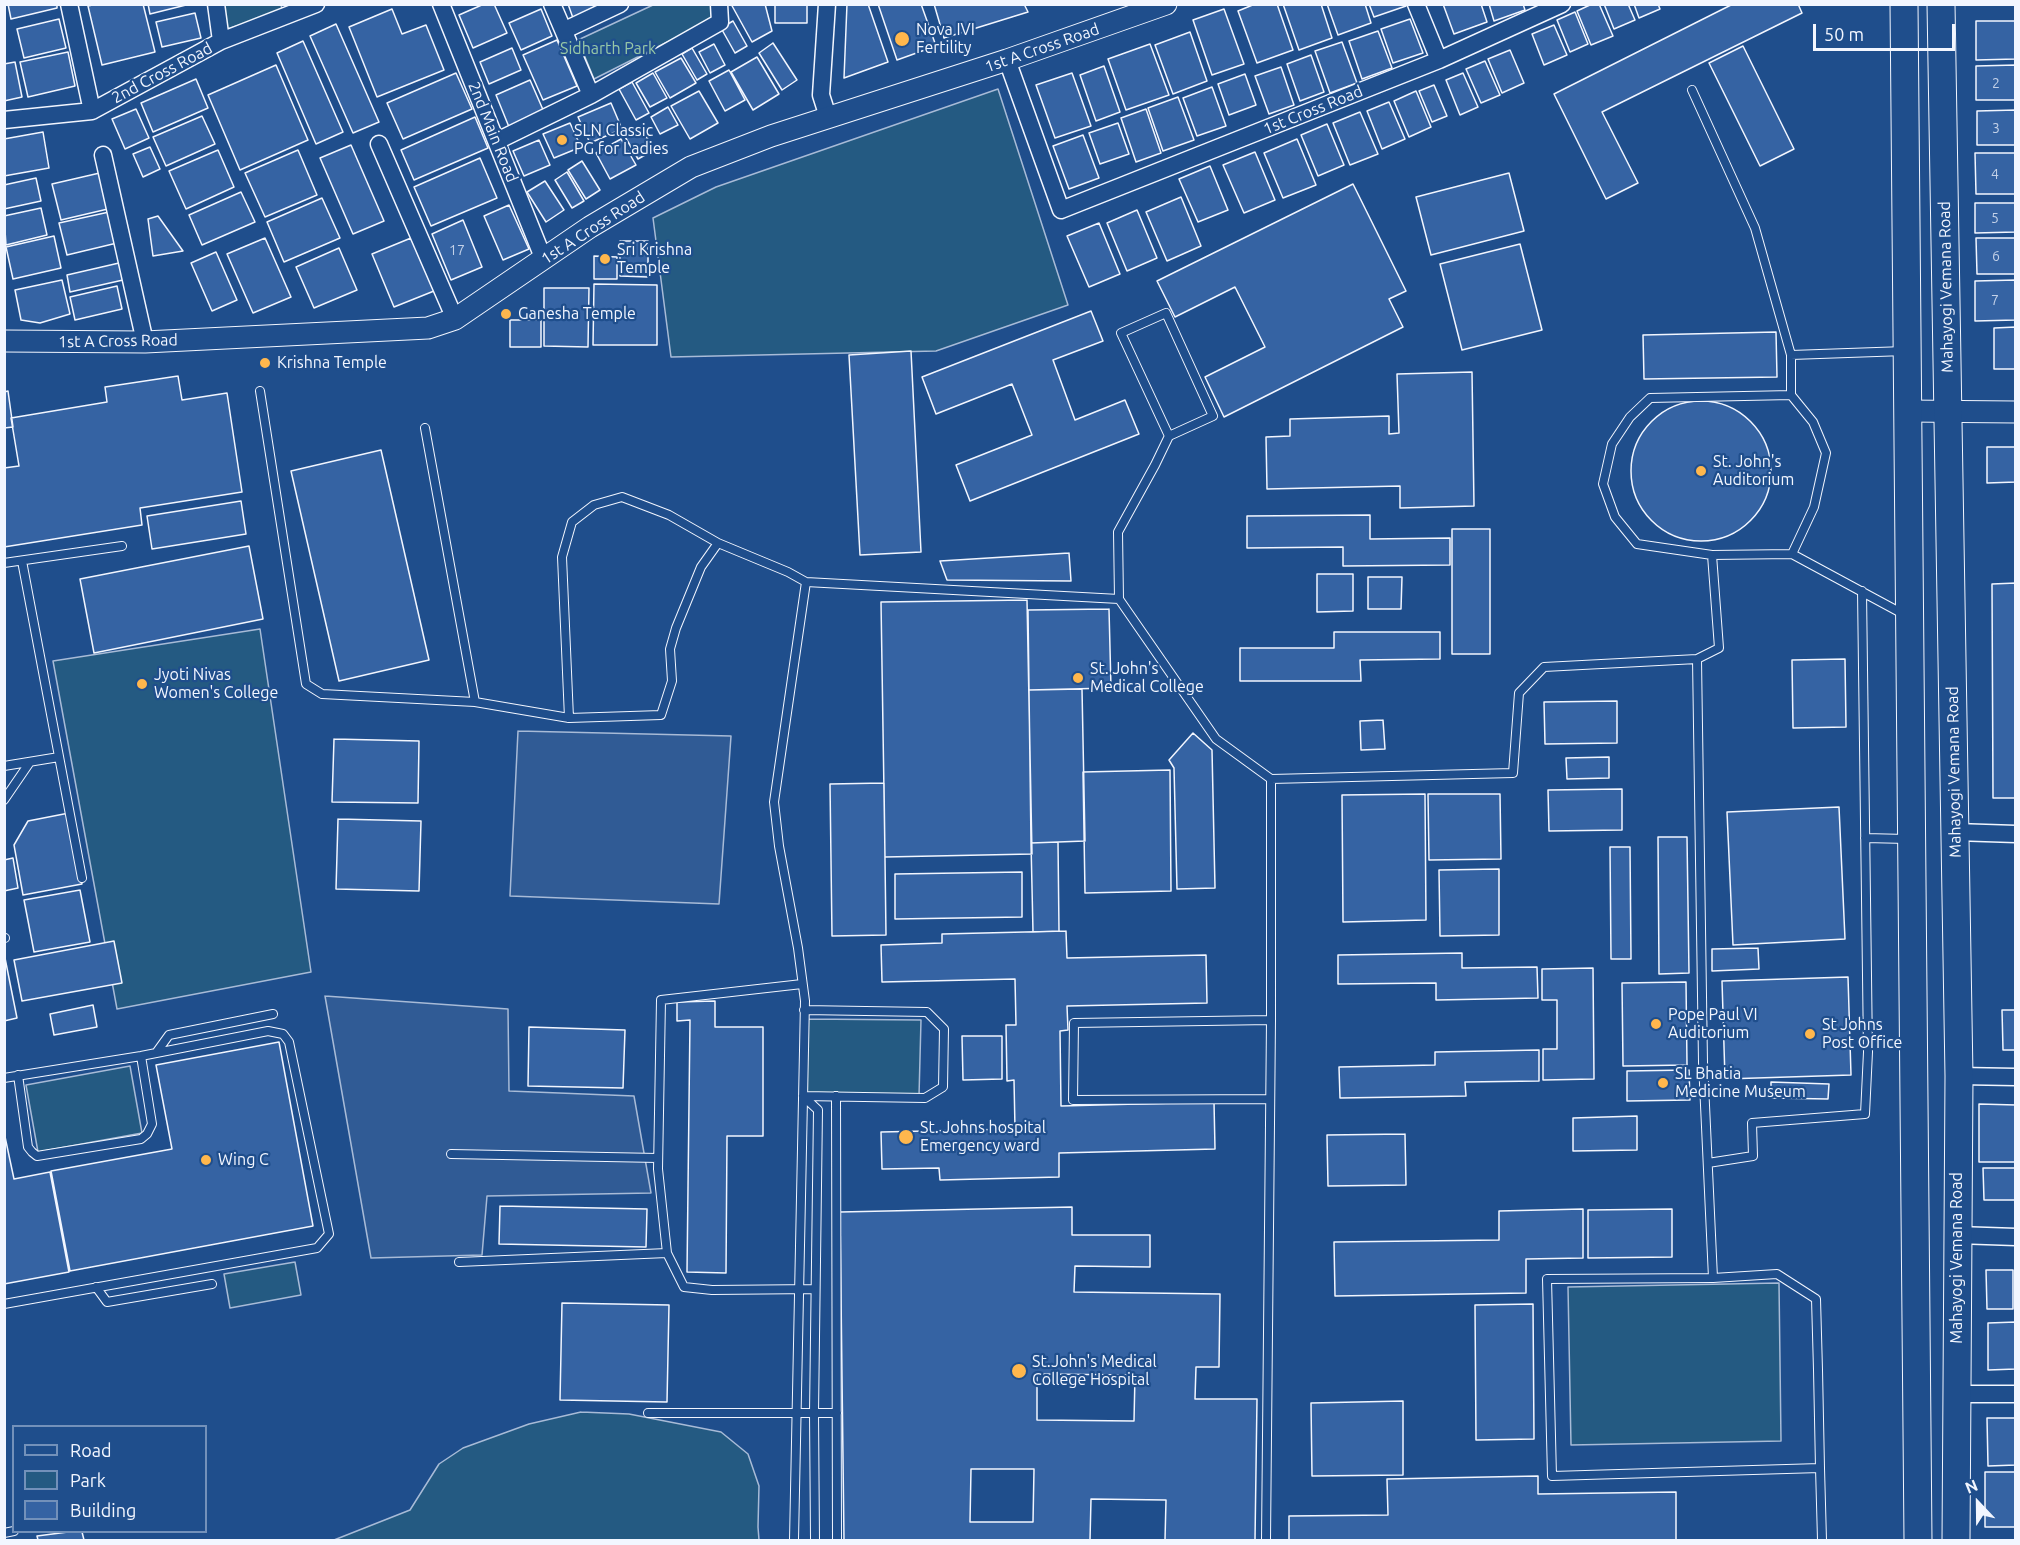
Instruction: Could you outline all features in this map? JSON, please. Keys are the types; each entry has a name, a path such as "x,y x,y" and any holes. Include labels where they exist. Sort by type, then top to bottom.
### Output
{"main road":[{"path":"1904,4 1917,1540"},
{"name":"Mahayogi Vemana Road","path":"1941,4 1959,1076 1956,1540"}],"street":[{"path":"69,4 92,111"},
{"path":"216,4 221,41"},
{"name":"2nd Cross Road","path":"4,120 92,111 221,41 289,10 316,4"},
{"name":"2nd Main Road","path":"441,4 544,260"},
{"path":"552,4 591,95"},
{"path":"565,30 620,4"},
{"path":"497,141 591,95 720,22 719,4"},
{"path":"827,4 821,95 828,117"},
{"name":"1st A Cross Road","path":"4,341 145,342 428,328 455,319 590,227 691,167 771,136 1007,60 1167,4"},
{"path":"1416,4 1439,60"},
{"name":"1st Cross Road","path":"1007,60 1061,210 1439,60 1562,4"},
{"path":"380,144 455,319"},
{"path":"103,155 145,342"},
{"path":"1906,411 2016,412"},
{"path":"1955,832 2016,834"},
{"path":"1959,1076 2016,1077"},
{"path":"1957,1235 2016,1237"},
{"path":"1957,1394 2016,1394"}],"lane":[{"path":"1692,90 1755,228 1791,355 1791,395 1813,422 1826,453 1814,507 1792,554"},
{"path":"1169,436 1121,333 1166,313 1213,416 1169,436 1118,532 1119,599 1216,739 1271,779 1513,773 1519,693 1544,667 1696,659 1719,648 1712,555"},
{"path":"1791,355 1906,351"},
{"path":"260,391 306,684 322,694 475,702 569,718 661,715 672,681 670,649 675,628 701,567 718,543"},
{"path":"1791,395 1650,398 1630,417 1612,444 1603,484 1615,517 1637,544 1712,555 1792,554 1909,617"},
{"path":"425,428 475,702"},
{"path":"569,718 562,557 572,522 594,506 622,496 669,515 718,543 788,572 806,582 1119,599"},
{"path":"4,563 122,546"},
{"path":"22,561 82,878"},
{"path":"794,1540 804,1010 798,948 779,846 774,802 806,582"},
{"path":"1708,1163 1753,1156 1752,1123 1865,1114 1868,1052 1862,591"},
{"path":"1696,659 1703,1062 1713,1278"},
{"path":"4,766 60,757"},
{"path":"4,800 30,762"},
{"path":"1266,1540 1271,779"},
{"path":"1865,838 1911,839"},
{"path":"802,984 660,1000 658,1158 667,1253 684,1287 712,1290 815,1289"},
{"path":"803,1096 925,1098 943,1088 944,1029 927,1012 804,1010"},
{"path":"156,1053 169,1035 273,1014"},
{"path":"1270,1020 1074,1023 1073,1100 1270,1099"},
{"path":"4,1078 141,1056 268,1031 283,1034 289,1041 328,1234 316,1248 4,1304"},
{"path":"18,1075 28,1147 37,1156 141,1139 147,1134 152,1124 141,1056"},
{"path":"803,1096 818,1110 814,1413 815,1540"},
{"path":"836,1096 837,1540"},
{"path":"451,1154 658,1158"},
{"path":"459,1262 667,1253"},
{"path":"1820,1468 1552,1476 1547,1279 1713,1278 1777,1274 1816,1299 1822,1540"},
{"path":"96,1287 107,1302 212,1284"},
{"path":"648,1413 837,1413"}],"green space":[{"path":"223,5 281,5 283,12 227,29"},
{"name":"Sidharth Park","path":"653,5 714,5 717,17 594,79 578,40"},
{"path":"998,89 1068,305 936,351 671,357 653,218 716,187"},
{"path":"260,629 311,972 117,1009 53,661"},
{"path":"806,1019 921,1020 919,1096 805,1094"},
{"path":"130,1066 142,1133 38,1152 26,1085"},
{"path":"295,1262 301,1295 230,1308 224,1274"},
{"path":"1779,1283 1781,1441 1571,1445 1568,1287"},
{"path":"581,1412 629,1414 721,1432 748,1454 759,1486 759,1540 334,1540 410,1510 439,1464 463,1448 529,1424"}],"shaded area":[{"path":"518,731 731,736 719,904 510,896"},
{"path":"325,996 508,1009 509,1091 634,1096 651,1193 487,1196 482,1255 371,1258"}],"building":[{"path":"8,4 57,4 57,8 11,19"},
{"path":"143,4 155,52 102,65 88,6"},
{"path":"148,4 190,4 150,14"},
{"path":"484,4 494,4 507,33 473,48 459,15"},
{"path":"568,4 593,4 595,9 573,18"},
{"path":"731,4 765,4 772,31 752,42"},
{"path":"775,4 807,4 807,23 775,23"},
{"path":"847,4 868,4 888,62 844,78"},
{"path":"878,4 921,4 936,46 897,60"},
{"path":"934,4 1024,4 1028,12 944,38"},
{"path":"1255,4 1277,4 1293,50 1257,63 1238,11"},
{"path":"1283,4 1321,4 1332,38 1299,50"},
{"path":"1327,4 1365,4 1371,23 1338,35"},
{"path":"1369,4 1406,4 1406,6 1374,17"},
{"path":"1443,4 1481,4 1487,22 1454,34"},
{"path":"1489,4 1523,4 1525,10 1494,21"},
{"path":"1592,4 1599,4 1613,36 1591,45 1577,11"},
{"path":"1604,4 1628,4 1635,20 1614,29"},
{"path":"1634,4 1658,4 1660,9 1639,18"},
{"path":"1733,4 1798,4 1802,13 1602,112 1638,183 1606,199 1554,94"},
{"path":"392,9 402,34 426,25 444,70 377,97 349,27"},
{"path":"541,9 552,36 521,50 509,23"},
{"path":"1224,9 1244,64 1212,75 1193,20"},
{"path":"1575,12 1588,44 1570,52 1557,20"},
{"path":"195,13 201,38 162,47 156,22"},
{"path":"59,19 66,48 24,58 17,29"},
{"path":"1410,19 1423,53 1393,63 1381,29"},
{"path":"733,21 747,46 735,53 721,28"},
{"path":"1976,21 2016,21 2016,59 1976,60"},
{"path":"336,24 379,122 353,133 310,36"},
{"path":"1554,25 1567,55 1544,65 1532,34"},
{"path":"1378,31 1392,68 1362,79 1349,41"},
{"path":"1190,32 1207,81 1173,94 1155,45"},
{"path":"557,40 577,86 543,100 523,55"},
{"path":"303,41 343,132 316,144 277,53"},
{"path":"1342,42 1357,83 1330,93 1315,51"},
{"path":"773,43 797,80 782,90 759,53"},
{"path":"714,44 725,65 710,73 699,52"},
{"path":"1150,44 1169,95 1126,110 1108,59"},
{"path":"1743,46 1794,149 1760,166 1709,63"},
{"path":"512,48 521,70 489,84 480,62"},
{"path":"692,48 707,74 697,80 682,54"},
{"path":"1510,50 1524,83 1502,93 1488,59"},
{"path":"68,52 75,86 28,97 20,62"},
{"path":"1311,55 1324,92 1300,101 1287,64"},
{"path":"757,57 779,94 753,110 731,72"},
{"path":"681,58 696,83 670,98 655,72"},
{"path":"1485,61 1500,95 1481,103 1466,69"},
{"path":"15,62 22,97 4,101 4,64"},
{"path":"276,65 308,140 240,170 208,95"},
{"path":"2016,65 2016,100 1976,100 1976,66"},
{"path":"1104,66 1120,112 1096,121 1080,75"},
{"path":"1281,67 1294,105 1269,114 1255,76"},
{"path":"729,70 745,100 725,111 709,81"},
{"path":"456,73 472,109 403,139 387,103"},
{"path":"653,73 667,98 650,107 636,83"},
{"path":"1072,73 1091,126 1055,138 1036,85"},
{"path":"1463,73 1478,107 1460,115 1446,80"},
{"path":"1245,74 1256,105 1229,115 1218,84"},
{"path":"196,79 208,108 153,132 141,103"},
{"path":"530,80 544,112 509,127 496,95"},
{"path":"632,82 649,113 636,120 619,89"},
{"path":"1434,85 1447,116 1432,122 1419,91"},
{"path":"1212,87 1226,126 1197,136 1183,98"},
{"path":"699,91 718,123 690,139 671,106"},
{"path":"1416,91 1431,127 1409,137 1394,101"},
{"path":"1178,97 1194,140 1163,151 1148,108"},
{"path":"1389,102 1405,139 1382,149 1367,111"},
{"path":"611,103 622,129 590,143 578,117"},
{"path":"668,107 678,125 660,134 651,117"},
{"path":"136,109 149,138 125,149 112,119"},
{"path":"1146,109 1161,153 1136,162 1121,118"},
{"path":"2016,110 2016,145 1977,145 1977,111"},
{"path":"1360,112 1378,154 1350,165 1333,123"},
{"path":"202,116 215,144 166,166 153,137"},
{"path":"475,117 488,148 414,180 401,150"},
{"name":"SLN Classic PG for Ladies","path":"570,123 581,147 554,158 543,134"},
{"path":"1118,123 1129,154 1100,164 1089,133"},
{"path":"1327,124 1344,165 1318,176 1301,135"},
{"path":"640,126 654,150 638,159 624,135"},
{"path":"43,132 49,168 4,176 4,139"},
{"path":"1083,135 1099,178 1069,189 1053,146"},
{"path":"621,139 636,165 610,179 596,153"},
{"path":"1297,139 1316,185 1283,198 1264,153"},
{"path":"539,140 550,165 524,176 513,151"},
{"path":"351,145 384,221 353,234 320,158"},
{"path":"150,147 160,169 143,177 133,154"},
{"path":"218,150 234,187 186,209 169,171"},
{"path":"298,150 317,195 265,217 245,173"},
{"path":"1255,152 1275,200 1244,213 1223,165"},
{"path":"1975,153 2016,153 2016,194 1976,194"},
{"path":"480,158 497,198 431,226 414,187"},
{"path":"582,161 600,190 586,199 568,170"},
{"path":"1210,166 1228,210 1198,222 1179,179"},
{"path":"104,172 112,208 61,220 52,184"},
{"path":"567,172 584,201 572,208 555,180"},
{"path":"1509,173 1524,231 1431,255 1416,197"},
{"path":"36,178 41,201 4,209 4,185"},
{"path":"545,181 564,210 546,222 527,192"},
{"path":"1353,184 1406,291 1389,299 1403,327 1224,417 1205,377 1265,347 1235,287 1175,317 1157,281"},
{"path":"241,192 255,222 202,245 189,215"},
{"path":"1181,197 1201,246 1167,261 1146,212"},
{"path":"322,198 340,238 284,262 267,222"},
{"path":"1975,203 2016,203 2016,232 1975,233"},
{"path":"509,205 529,249 503,260 484,216"},
{"path":"41,208 47,235 6,245 4,216"},
{"path":"1137,210 1157,258 1127,271 1107,223"},
{"path":"109,212 117,243 67,255 59,223"},
{"path":"158,216 183,251 153,256 148,219"},
{"path":"463,220 482,267 451,280 432,234"},
{"path":"1099,223 1120,274 1089,287 1067,236"},
{"path":"54,236 61,268 13,279 6,247"},
{"path":"265,238 291,297 253,313 227,254"},
{"path":"411,238 434,291 394,307 372,254"},
{"path":"1976,238 2016,238 2016,274 1977,274"},
{"path":"620,241 648,241 648,277 620,276"},
{"path":"1520,244 1542,330 1462,350 1440,264"},
{"path":"339,248 357,290 314,308 296,267"},
{"path":"216,252 237,300 212,311 191,263"},
{"path":"594,256 617,257 617,279 594,279"},
{"path":"119,263 123,280 70,292 67,275"},
{"path":"62,280 70,314 40,323 21,320 15,290"},
{"path":"2016,280 2016,320 1975,321 1975,281"},
{"path":"594,284 657,285 657,345 593,345"},
{"path":"117,286 122,309 75,320 70,297"},
{"path":"544,288 589,288 588,347 544,346"},
{"path":"1091,311 1103,341 1053,360 1075,420 1125,400 1139,434 970,501 956,465 1032,435 1012,384 936,414 922,377"},
{"path":"510,320 541,320 541,347 510,347"},
{"path":"2016,327 2016,369 1994,369 1994,328"},
{"path":"1776,332 1777,377 1644,379 1643,335"},
{"path":"911,351 921,552 860,555 849,355"},
{"path":"1472,372 1474,506 1400,508 1400,486 1267,489 1266,437 1290,436 1290,419 1389,416 1389,434 1399,433 1397,374"},
{"path":"178,376 182,400 227,393 242,492 140,508 142,525 4,547 4,468 19,466 11,418 107,402 105,387"},
{"path":"8,391 13,427 4,428 4,392"},
{"name":"St. John's Auditorium","path":"1701,401 1728,406 1751,421 1766,444 1771,471 1766,498 1751,521 1728,536 1701,541 1674,536 1651,521 1636,498 1631,471 1636,444 1651,421 1674,406"},
{"path":"1987,447 2016,447 2016,482 1987,483"},
{"path":"381,450 429,660 339,681 291,471"},
{"path":"241,501 246,534 152,549 147,516"},
{"path":"1370,515 1370,539 1450,538 1450,565 1343,566 1343,547 1247,548 1247,516"},
{"path":"1452,529 1490,529 1490,654 1452,654"},
{"path":"249,546 263,619 94,653 80,579"},
{"path":"1069,553 1071,581 947,580 940,561"},
{"path":"1317,574 1353,574 1353,611 1317,612"},
{"path":"1368,577 1402,577 1401,609 1368,609"},
{"path":"2016,583 2016,798 1993,798 1992,584"},
{"path":"1027,600 1032,854 885,857 881,602"},
{"path":"1109,609 1111,688 1029,690 1028,610"},
{"path":"1334,632 1440,632 1440,659 1360,660 1361,681 1240,681 1240,648 1334,648"},
{"path":"1845,659 1846,727 1793,728 1792,660"},
{"path":"1082,689 1085,841 1031,843 1029,690"},
{"path":"1617,701 1617,743 1545,744 1544,702"},
{"path":"1383,720 1385,749 1361,750 1360,721"},
{"path":"1193,733 1212,750 1215,888 1177,889 1174,768 1169,760"},
{"path":"334,739 419,741 418,803 332,802"},
{"path":"1609,757 1609,778 1567,779 1566,758"},
{"path":"1170,770 1171,891 1085,893 1083,772"},
{"path":"884,783 886,935 832,936 830,784"},
{"path":"1622,789 1622,830 1549,831 1548,790"},
{"path":"1425,794 1426,920 1343,922 1342,795"},
{"path":"1428,794 1500,794 1501,859 1429,860"},
{"path":"1839,807 1845,939 1733,945 1727,812"},
{"path":"69,813 82,884 23,895 14,845 28,821"},
{"path":"338,819 421,821 419,891 336,889"},
{"path":"1658,837 1687,837 1689,973 1659,974"},
{"path":"1058,842 1059,931 1033,932 1031,843"},
{"path":"1610,847 1630,847 1631,959 1611,959"},
{"path":"13,858 18,888 4,891 4,860"},
{"path":"1499,869 1499,935 1440,936 1439,870"},
{"path":"1022,872 1022,917 895,919 895,874"},
{"path":"80,890 90,942 34,952 24,900"},
{"path":"1066,931 1067,958 1206,955 1207,1003 1067,1006 1068,1030 1060,1031 1061,1106 1214,1102 1215,1149 1059,1153 1059,1177 940,1180 939,1168 882,1169 881,1132 1015,1129 1014,1080 1007,1081 1006,1025 1016,1025 1015,979 882,982 881,945 942,943 942,934"},
{"path":"114,941 122,983 22,1001 14,960"},
{"path":"1758,948 1759,969 1712,971 1712,949"},
{"path":"4,953 17,1018 4,1021"},
{"path":"1462,953 1462,968 1537,967 1538,998 1436,1000 1436,983 1338,984 1338,955"},
{"path":"1593,968 1594,1079 1543,1080 1543,1049 1557,1049 1557,1000 1542,1000 1542,969"},
{"path":"1848,977 1851,1075 1725,1079 1722,981"},
{"path":"1686,982 1687,1065 1623,1066 1622,983"},
{"path":"715,1001 715,1027 763,1027 763,1136 727,1136 726,1273 687,1272 690,1020 677,1021 677,1002"},
{"path":"93,1005 97,1027 54,1035 50,1014"},
{"path":"2002,1010 2016,1010 2016,1050 2003,1050"},
{"path":"529,1027 625,1030 623,1088 528,1086"},
{"path":"962,1036 1002,1036 1002,1079 963,1080"},
{"name":"Wing C","path":"279,1042 313,1226 70,1271 51,1171 172,1149 156,1065"},
{"path":"1539,1050 1539,1081 1465,1082 1466,1096 1340,1098 1339,1067 1435,1065 1435,1052"},
{"path":"1689,1070 1690,1100 1627,1101 1627,1071"},
{"path":"1771,1082 1829,1084 1828,1099 1771,1098"},
{"path":"1979,1104 2016,1105 2016,1162 1979,1162"},
{"path":"1637,1116 1637,1150 1573,1151 1573,1118"},
{"path":"4,1132 14,1179 50,1172 69,1272 4,1284"},
{"path":"1405,1134 1406,1185 1328,1186 1327,1135"},
{"path":"1983,1168 2016,1168 2016,1200 1984,1200"},
{"path":"500,1206 647,1209 646,1247 499,1244"},
{"name":"St.John's Medical College Hospital","path":"1072,1207 1072,1235 1150,1235 1150,1267 1075,1266 1074,1292 1220,1294 1219,1367 1196,1367 1195,1399 1257,1399 1255,1540 1165,1540 1166,1500 1091,1499 1090,1540 844,1540 840,1212","holes":["1037,1374 1135,1375 1134,1421 1037,1420","971,1469 1034,1469 1033,1522 970,1522"]},
{"path":"1583,1209 1583,1258 1526,1259 1526,1293 1335,1296 1334,1242 1499,1240 1499,1211"},
{"path":"1672,1209 1672,1257 1588,1258 1588,1210"},
{"path":"1986,1270 2013,1270 2013,1309 1987,1309"},
{"path":"562,1303 669,1305 667,1402 560,1400"},
{"path":"1533,1304 1534,1439 1476,1440 1475,1305"},
{"path":"2016,1322 2016,1369 1988,1370 1988,1323"},
{"path":"1403,1401 1403,1475 1312,1476 1311,1403"},
{"path":"1987,1418 2016,1418 2016,1465 1988,1466"},
{"path":"1985,1472 2016,1472 2016,1527 1985,1527"},
{"path":"1538,1476 1538,1494 1676,1492 1676,1540 1289,1540 1289,1516 1388,1515 1387,1479"},
{"path":"82,1533 84,1540 38,1540 37,1536"}],"place":[{"name":"Nova IVI Fertility","path":"902,39"},
{"name":"SLN Classic PG for Ladies","path":"562,140"},
{"name":"Sri Krishna Temple","path":"605,259"},
{"name":"Ganesha Temple","path":"506,314"},
{"name":"Krishna Temple","path":"265,363"},
{"name":"St. John's Auditorium","path":"1701,471"},
{"name":"St. John's Medical College","path":"1078,678"},
{"name":"Jyoti Nivas Women's College","path":"142,684"},
{"name":"Pope Paul VI Auditorium","path":"1656,1024"},
{"name":"St Johns Post Office","path":"1810,1034"},
{"name":"SL Bhatia Medicine Museum","path":"1663,1083"},
{"name":"St. Johns hospital Emergency ward","path":"906,1137"},
{"name":"Wing C","path":"206,1160"},
{"name":"St.John's Medical College Hospital","path":"1019,1371"}]}
